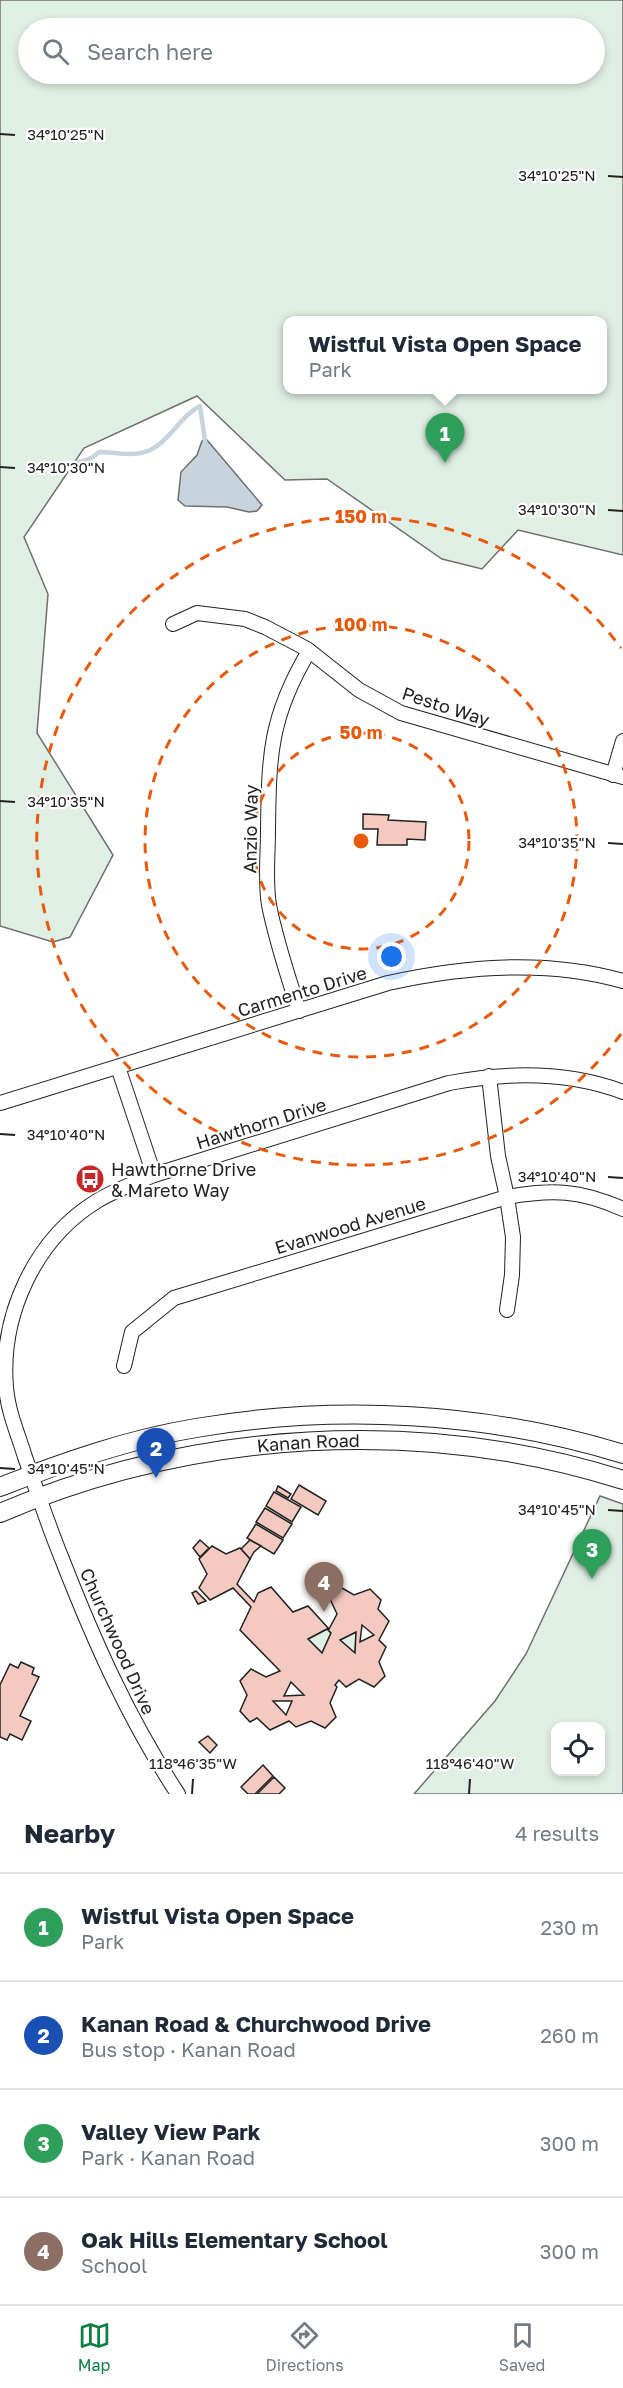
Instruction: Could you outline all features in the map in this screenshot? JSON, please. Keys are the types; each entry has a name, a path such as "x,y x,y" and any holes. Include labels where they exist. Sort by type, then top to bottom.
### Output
{"main road":[{"name":"Kanan Road","path":"0,1487 102,1450 193,1428 250,1420 314,1415 436,1418 499,1425 558,1436 623,1454"},
{"name":"Kanan Road","path":"0,1513 38,1497 123,1470 189,1455 249,1447 372,1440 493,1450 550,1461 623,1480"}],"street":[{"name":"Pesto Way","path":"173,624 197,614 245,619 309,651 359,690 401,713 618,776"},
{"name":"Anzio Way","path":"299,1011 275,934 269,902 269,768 272,742 280,709 293,678 309,651"},
{"path":"618,776 623,741"},
{"name":"Carmento Drive","path":"0,1103 388,983 434,973 493,967 548,968 623,981"},
{"path":"118,1067 154,1175"},
{"path":"489,1076 498,1156 507,1197 513,1246 507,1310"},
{"name":"Hawthorn Drive","path":"38,1497 12,1422 6,1389 7,1340 19,1296 43,1252 74,1218 114,1191 154,1175 449,1083 489,1076 551,1076 610,1087 623,1092"},
{"name":"Evanwood Avenue","path":"124,1366 132,1332 174,1298 507,1197 562,1191 594,1197 623,1209"},
{"name":"Churchwood Drive","path":"38,1497 112,1678 150,1751 178,1794"}],"green space":[{"path":"0,0 623,0 623,555 518,530 482,569 442,559 327,479 285,480 197,396 84,448 24,537 48,594 37,733 113,855 70,937 53,942 0,926"},
{"path":"600,1496 623,1504 623,1794 414,1794 495,1701 526,1654"},
{"path":"327,1629 331,1633 322,1653 308,1639"},
{"path":"356,1632 355,1653 340,1640"}],"shaded area":[{"path":"207,440 262,505 257,511 249,512 227,507 185,506 178,500 181,472 197,455 202,441"}],"building":[{"path":"363,814 389,815 388,820 426,822 425,840 407,839 407,845 377,845 378,829 363,829"},
{"path":"299,1485 326,1501 318,1515 291,1499"},
{"path":"278,1486 291,1494 288,1498 276,1491"},
{"path":"274,1492 301,1507 292,1522 266,1506"},
{"path":"265,1508 292,1524 283,1538 256,1522"},
{"path":"256,1524 283,1540 274,1554 247,1538"},
{"path":"200,1540 209,1548 200,1557 193,1548"},
{"path":"250,1540 261,1546 250,1559 241,1549"},
{"path":"212,1546 226,1554 240,1548 250,1559 237,1584 254,1602 258,1593 271,1587 293,1612 308,1606 329,1629 337,1614 330,1599 342,1588 354,1595 370,1589 381,1600 378,1609 389,1621 379,1640 386,1647 379,1662 385,1676 374,1687 359,1679 346,1687 339,1680 335,1685 337,1687 330,1703 336,1717 325,1728 311,1721 296,1727 289,1721 270,1730 257,1718 250,1722 240,1711 247,1695 240,1681 251,1669 266,1677 280,1671 240,1630 251,1607 233,1588 210,1600 199,1588 207,1574 199,1559","holes":["362,1625 374,1635 360,1642","327,1629 331,1633 322,1653 308,1639","356,1632 355,1653 340,1640","291,1682 304,1695 284,1696","273,1701 292,1701 286,1715"]},
{"path":"196,1591 206,1601 198,1604 192,1593"},
{"path":"21,1662 34,1668 32,1674 39,1677 20,1716 31,1721 22,1740 10,1734 7,1740 0,1737 0,1685 10,1664 18,1668"},
{"path":"208,1736 217,1745 210,1753 199,1742"},
{"path":"263,1765 273,1776 255,1794 248,1794 241,1787"},
{"path":"274,1777 285,1788 279,1794 257,1794"}],"waterway":[{"path":"58,467 85,461 99,452 130,454 150,450 200,406 205,441"}],"place":[{"name":"Wistful Vista Open Space","path":"445,463"},
{"name":"Hawthorne Drive & Mareto Way","path":"90,1179"},
{"name":"Kanan Road & Churchwood Drive","path":"156,1478"},
{"name":"Valley View Park","path":"592,1579"},
{"name":"Oak Hills Elementary School","path":"324,1612"}]}
